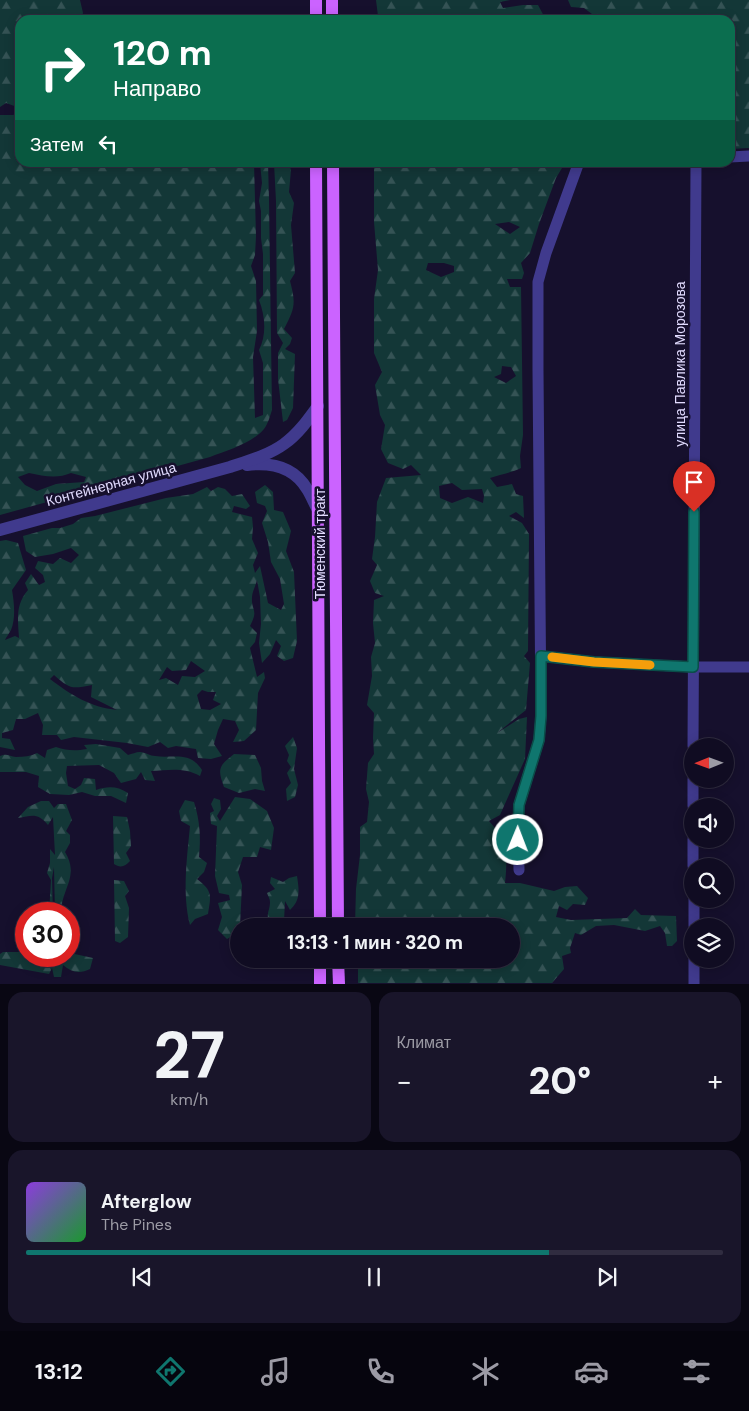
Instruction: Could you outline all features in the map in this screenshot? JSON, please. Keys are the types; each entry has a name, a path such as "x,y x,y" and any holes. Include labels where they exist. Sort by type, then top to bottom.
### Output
{"main road":[{"path":"316,0 316,15"},
{"path":"332,0 332,15"},
{"name":"Тюменский тракт","path":"316,167 320,918"},
{"name":"Тюменский тракт","path":"333,167 338,918"},
{"path":"320,968 320,984"},
{"path":"338,968 338,984"}],"street":[{"path":"735,157 749,156"},
{"path":"519,870 519,805 539,740 541,716 538,282 546,253 577,167"},
{"name":"улица Павлика Морозова","path":"693,738 696,167"},
{"name":"Контейнерная улица","path":"0,530 230,467 270,452 282,446 303,426 318,406"},
{"name":"Контейнерная улица","path":"230,467 271,464 288,470 307,489 318,510"},
{"path":"541,656 594,662 693,667 749,667"},
{"path":"694,968 694,984"}],"green space":[{"path":"0,0 80,0 82,15 15,15 15,106 6,103 0,107"},
{"path":"376,0 510,0 500,2 503,8 538,5 543,15 378,15"},
{"path":"568,0 749,0 749,148 735,149 735,15 593,15 584,8 571,7"},
{"path":"15,114 15,167 254,167 256,236 255,255 251,266 256,281 257,331 253,357 255,418 263,415 263,363 259,350 262,344 264,325 263,312 259,300 263,295 263,254 259,201 262,183 260,167 268,167 272,410 267,425 253,439 210,457 0,515 0,115","holes":["29,473 45,476 71,473 86,477 84,482 56,484 37,491 25,485 18,477"]},
{"path":"274,167 290,167 289,192 294,203 291,225 295,273 290,281 294,301 284,329 292,338 290,344 285,349 295,354 293,408 287,420 283,422 278,379 278,353 283,343 277,333"},
{"path":"374,167 563,167 556,178 530,253 521,263 524,273 522,279 507,279 510,287 521,287 523,435 520,456 521,468 490,478 497,487 512,484 516,494 523,496 524,518 516,512 509,516 522,523 529,534 528,651 524,656 530,663 526,710 497,733 519,719 527,717 525,759 500,815 489,821 495,828 504,829 506,843 505,883 520,883 554,891 565,887 577,886 588,898 585,905 573,904 567,910 559,906 556,917 571,920 627,918 635,909 641,915 676,916 677,941 672,946 667,946 665,933 660,926 645,931 614,925 596,926 581,935 575,933 570,948 571,953 562,956 564,969 552,983 358,983 358,968 520,968 520,918 355,918 360,827 367,822 369,802 366,789 368,763 374,754 374,713 367,705 372,676 371,657 375,643 373,623 374,600 384,596 375,593 370,581 377,565 372,559 377,502 386,478 421,475 411,465 403,469 388,463 381,449 385,425 380,415 375,385 382,372 374,353 374,299 378,270 374,222","holes":["509,222 520,227 510,234 495,224","428,263 444,263 454,266 454,272 441,277 426,270","502,366 511,367 516,376 506,383 494,377 501,374","452,483 462,490 482,489 483,503 468,497 452,503 440,498 439,486"]},
{"path":"265,485 273,492 274,510 283,512 291,531 286,551 294,572 297,641 293,658 284,661 277,656 281,646 276,640 270,654 262,663 259,643 261,624 260,597 257,580 252,595 254,613 250,626 257,633 255,642 250,648 257,677 264,672 265,678 258,693 256,730 244,741 233,742 239,730 235,721 223,719 214,744 222,756 211,759 198,758 196,749 176,746 168,748 160,742 148,747 74,737 61,740 57,735 42,735 43,725 38,713 25,719 16,719 13,730 2,733 2,738 10,739 15,750 0,747 0,541 6,540 18,543 26,570 12,590 14,620 5,640 15,636 19,638 19,607 28,590 25,583 31,574 39,585 45,582 43,575 35,568 38,561 53,564 60,558 71,563 79,555 71,548 35,557 26,551 23,536 73,524 81,518 166,498 193,494 207,487 211,491 218,487 225,489 232,496 242,494 250,506 246,509 234,506 232,512 252,517 252,539 258,553 253,565 255,573 260,566 268,603 281,610 284,604 280,579 271,562 268,542 262,523 267,511 265,506 257,503 255,492","holes":["191,661 205,671 195,677 182,676 178,685 166,678 159,680 167,667 172,671 186,670","54,675 71,687 92,685 91,697 117,710 89,703 50,679","202,690 216,692 213,700 221,704 210,710 201,709 197,695"]},
{"path":"293,737 297,748 294,769 298,785 295,797 287,801 286,789 291,783 287,773 291,767 287,761 289,755 285,746"},
{"path":"96,744 120,748 128,755 140,752 153,756 186,758 192,760 202,770 200,776 182,770 151,771 155,781 145,780 141,772 136,779 121,783 114,773 99,765 67,766 68,786 75,789 81,785 84,778 95,779 96,790 112,787 128,793 126,803 111,796 95,796 82,792 69,795 50,794 38,787 39,776 26,772 0,772 0,756 2,755 22,757 37,753 45,758 47,750 56,747 79,750 87,749 84,745"},
{"path":"234,754 255,755 261,768 265,791 255,789 239,793 224,787 220,771 222,765"},
{"path":"235,797 250,799 267,811 274,828 271,850 260,847 257,857 243,857 238,872 242,885 240,918 230,918 230,937 227,939 218,930 222,917 218,903 230,900 229,895 219,893 215,876 217,826 211,824 210,813 214,811 211,804 214,798 220,800 221,809 217,816 220,821"},
{"path":"185,800 194,802 200,830 199,857 207,863 204,872 197,879 206,887 210,894 208,914 195,919 190,925 186,888 190,826 181,821 179,811"},
{"path":"41,801 49,801 54,808 58,804 66,804 72,820 66,831 70,835 70,843 65,852 71,869 63,902 55,902 54,867 52,878 53,902 50,902 51,880 47,873 50,863 50,849 55,855 53,817 48,825 41,818 35,816 18,818 28,807"},
{"path":"113,816 127,817 130,831 131,846 126,853 130,861 122,866 114,864"},
{"path":"297,876 298,899 290,910 285,901 284,918 269,918 270,902 267,893 275,889 270,883 271,877 283,882"},
{"path":"114,880 124,881 129,891 125,896 129,908 128,937 120,943 115,941"},
{"path":"3,952 15,952 15,967 63,967 61,977 54,977 52,968 49,974 0,965 0,954"},
{"path":"80,955 93,958 90,969 83,972 70,970 66,967 80,967"}],"slow traffic":[{"path":"552,657 594,662 650,665"}],"route":[{"path":"518,840 519,805 539,740 541,656 594,662 693,667 694,512"}]}
